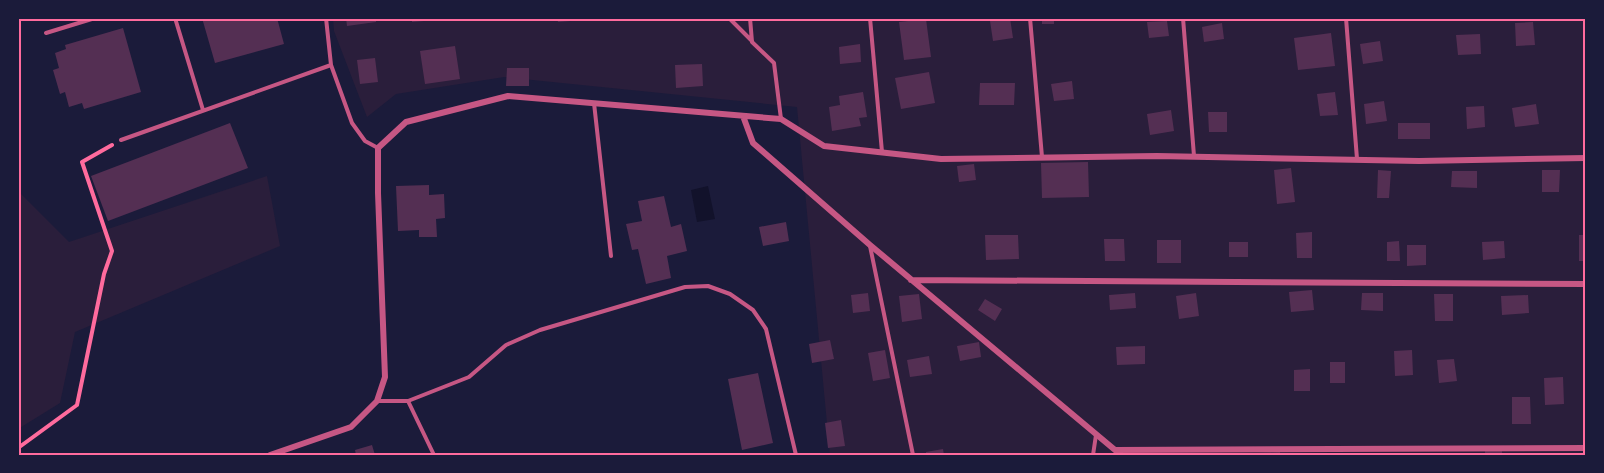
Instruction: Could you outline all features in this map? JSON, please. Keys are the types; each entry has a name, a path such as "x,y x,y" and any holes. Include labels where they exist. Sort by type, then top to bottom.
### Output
{"street":[{"path":"270,455 351,427 377,401 385,377 378,148 406,122 508,96 781,120 824,146 941,159 1194,156 1419,161 1586,158"},
{"path":"743,116 753,143 911,280 1118,453 1586,448"},
{"path":"911,280 1586,284"}],"lane":[{"path":"46,33 95,18"},
{"path":"175,18 203,110"},
{"path":"326,18 332,65 352,123 365,141 378,148"},
{"path":"729,18 774,63 781,120"},
{"path":"750,18 752,42"},
{"path":"870,18 882,153"},
{"path":"1030,18 1042,157"},
{"path":"1183,18 1194,156"},
{"path":"1346,18 1357,160"},
{"path":"121,140 332,65"},
{"path":"594,103 610,256"},
{"path":"870,245 913,455"},
{"path":"377,401 408,401 469,377 506,345 540,330 685,287 708,286 730,294 753,310 766,329 796,455"},
{"path":"408,401 434,455"},
{"path":"1093,455 1096,435"}],"path":[{"path":"18,448 77,405 104,274 112,251 82,162 121,140"}],"shaded area":[{"path":"333,18 1586,18 1586,455 830,455 797,107 504,77 396,94 367,117 334,31"},
{"path":"267,176 280,246 75,332 60,403 18,429 18,191 69,242"},
{"path":"708,186 715,219 697,222 691,190"}],"building":[{"path":"202,18 277,18 284,44 215,63"},
{"path":"346,18 376,18 376,22 347,26"},
{"path":"412,18 436,18 436,20 412,22"},
{"path":"557,18 583,18 583,20 558,22"},
{"path":"1010,18 1013,38 993,41 990,21"},
{"path":"1042,18 1054,18 1054,24 1042,24"},
{"path":"926,19 931,57 904,60 899,22"},
{"path":"1167,21 1169,36 1149,38 1147,22"},
{"path":"1533,22 1535,45 1516,46 1515,23"},
{"path":"1222,23 1224,39 1204,42 1202,27"},
{"path":"123,28 141,92 84,109 82,103 69,107 65,92 60,94 53,70 59,68 55,53 66,49 65,45"},
{"path":"1331,33 1335,66 1298,70 1294,38"},
{"path":"1480,34 1481,54 1458,55 1456,35"},
{"path":"1380,41 1383,61 1363,64 1360,44"},
{"path":"860,44 861,62 840,64 839,47"},
{"path":"455,46 460,79 425,84 420,51"},
{"path":"375,58 378,82 360,84 357,60"},
{"path":"702,64 703,86 676,88 675,65"},
{"path":"507,68 529,68 529,86 506,86"},
{"path":"929,72 935,103 901,109 895,78"},
{"path":"1072,81 1074,99 1054,101 1051,84"},
{"path":"980,83 1015,83 1014,105 979,105"},
{"path":"863,92 867,117 859,118 861,126 832,131 829,107 840,105 839,96"},
{"path":"1335,92 1338,115 1320,116 1317,94"},
{"path":"1384,101 1387,121 1366,124 1364,104"},
{"path":"1536,104 1539,124 1515,127 1512,108"},
{"path":"1484,106 1485,127 1467,129 1466,107"},
{"path":"1171,110 1174,131 1150,135 1147,114"},
{"path":"1208,112 1227,112 1227,132 1209,132"},
{"path":"230,123 248,168 108,221 91,176"},
{"path":"1398,123 1430,123 1430,139 1398,139"},
{"path":"1088,162 1089,197 1042,198 1041,163"},
{"path":"974,164 976,180 959,182 957,166"},
{"path":"1291,168 1295,202 1277,204 1274,170"},
{"path":"1378,170 1391,171 1389,198 1377,198"},
{"path":"1542,170 1560,170 1559,192 1542,192"},
{"path":"1452,171 1477,171 1477,188 1451,187"},
{"path":"429,185 429,195 444,194 445,218 436,219 437,237 419,237 419,230 398,231 396,186"},
{"path":"664,196 671,227 681,224 687,251 667,256 671,278 646,284 638,249 632,250 626,224 642,221 638,201"},
{"path":"786,222 789,241 763,246 759,227"},
{"path":"1312,232 1312,258 1297,258 1296,233"},
{"path":"985,235 1018,235 1019,259 986,260"},
{"path":"1579,235 1586,235 1586,261 1579,261"},
{"path":"1104,239 1124,239 1125,261 1105,261"},
{"path":"1157,240 1181,240 1181,263 1157,263"},
{"path":"1399,241 1400,261 1387,261 1387,242"},
{"path":"1504,241 1505,258 1483,260 1482,242"},
{"path":"1229,242 1248,242 1248,257 1229,257"},
{"path":"1407,245 1426,245 1426,265 1407,266"},
{"path":"1312,290 1314,310 1291,312 1289,292"},
{"path":"868,293 870,311 853,313 851,295"},
{"path":"1135,293 1136,308 1110,310 1109,295"},
{"path":"1196,293 1199,316 1179,319 1176,296"},
{"path":"1362,293 1383,293 1383,311 1361,310"},
{"path":"919,294 922,319 902,322 899,296"},
{"path":"1434,294 1453,294 1453,321 1435,321"},
{"path":"1528,295 1529,313 1502,315 1501,296"},
{"path":"985,299 1002,309 995,321 978,310"},
{"path":"830,340 834,359 812,363 809,344"},
{"path":"979,342 981,357 960,361 957,346"},
{"path":"1145,346 1145,364 1117,365 1116,347"},
{"path":"885,350 890,378 873,381 868,353"},
{"path":"1412,350 1413,375 1395,376 1394,351"},
{"path":"929,356 932,374 910,377 907,360"},
{"path":"1454,359 1457,381 1439,383 1437,360"},
{"path":"1330,362 1345,362 1345,383 1330,383"},
{"path":"1310,369 1310,391 1294,391 1294,370"},
{"path":"758,373 773,443 742,450 728,379"},
{"path":"1563,377 1564,404 1545,405 1544,378"},
{"path":"1512,397 1530,397 1531,424 1512,424"},
{"path":"841,420 845,446 828,448 825,423"},
{"path":"372,445 375,455 356,455 355,450"},
{"path":"943,449 944,455 926,455 926,452"},
{"path":"1485,449 1502,449 1502,455 1485,455"},
{"path":"1280,452 1280,455 1255,455 1255,453"}]}
